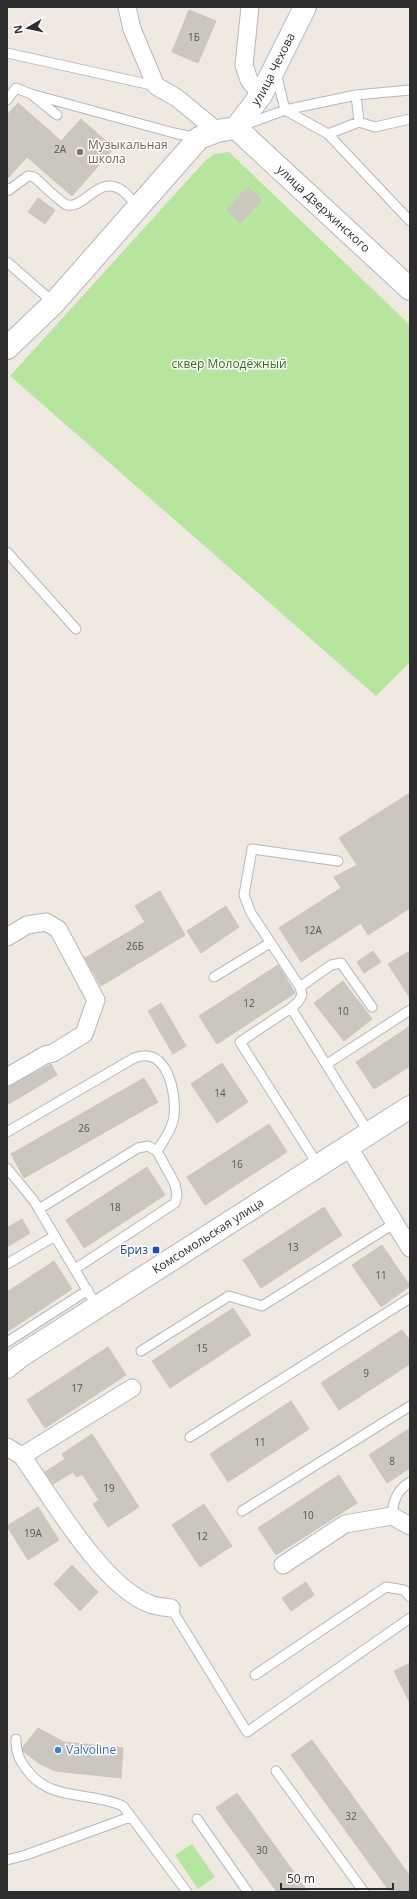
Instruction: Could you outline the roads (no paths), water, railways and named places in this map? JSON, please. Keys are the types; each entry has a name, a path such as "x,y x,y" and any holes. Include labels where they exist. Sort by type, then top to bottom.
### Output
{"street":[{"path":"127,7 132,29 156,86 177,98 217,132"},
{"path":"250,7 244,65 249,80 261,95"},
{"name":"улица Чехова","path":"7,348 54,303 139,208 217,132 261,95 275,70 305,7"},
{"name":"улица Дзержинского","path":"217,132 410,289"},
{"path":"7,937 27,925 46,922 58,928 96,1000 84,1034 53,1053 45,1055 7,1076"},
{"name":"Комсомольская улица","path":"7,1367 92,1299 318,1165 410,1107"},
{"path":"348,1146 410,1248"},
{"path":"22,1456 132,1388"},
{"path":"7,1448 22,1456 89,1552 108,1573 138,1597 151,1604 171,1608"},
{"path":"282,1565 345,1524 392,1516 410,1526"}],"lane":[{"path":"7,53 156,86"},
{"path":"275,70 285,110 328,134 410,221"},
{"path":"7,100 16,88 31,94 174,133 217,132 285,110 356,95 410,90"},
{"path":"31,94 57,115"},
{"path":"356,95 359,122"},
{"path":"328,134 359,122 375,127 410,119"},
{"path":"7,188 10,190 15,188 28,176 34,177 67,205 74,205 98,188 109,186 123,191 139,208"},
{"path":"7,262 54,303"},
{"path":"7,552 76,629"},
{"path":"318,1165 240,1042 291,1008 298,1002 302,994 300,986 251,913 244,895 252,849 338,861"},
{"path":"214,977 270,943"},
{"path":"300,986 331,965 341,963 372,1008"},
{"path":"291,1008 369,1133"},
{"path":"327,1064 410,1010"},
{"path":"7,1132 134,1058 147,1056 160,1062 172,1085 176,1104 172,1125 157,1151"},
{"path":"38,1208 138,1148 148,1146 157,1151 175,1184 177,1195 175,1203 74,1269"},
{"path":"7,1168 38,1208 92,1299 7,1342"},
{"path":"141,1351 229,1296 262,1306 395,1223"},
{"path":"7,1264 55,1236"},
{"path":"190,1437 410,1298"},
{"path":"242,1511 410,1406"},
{"path":"392,1516 393,1502 402,1487 410,1482"},
{"path":"255,1675 386,1587 404,1590 410,1597"},
{"path":"171,1608 247,1732 410,1618"},
{"path":"16,1739 16,1751 20,1761 35,1780 46,1788 60,1793 115,1802 123,1806 187,1892"},
{"path":"276,1771 364,1892"},
{"path":"7,1860 26,1855 130,1817"},
{"path":"197,1819 248,1892"}],"place":[{"name":"Музыкальная школа","path":"80,152"},
{"name":"Бриз","path":"156,1250"},
{"name":"Valvoline","path":"58,1750"}],"park label":[{"name":"сквер Молодёжный","path":"229,364"}]}
